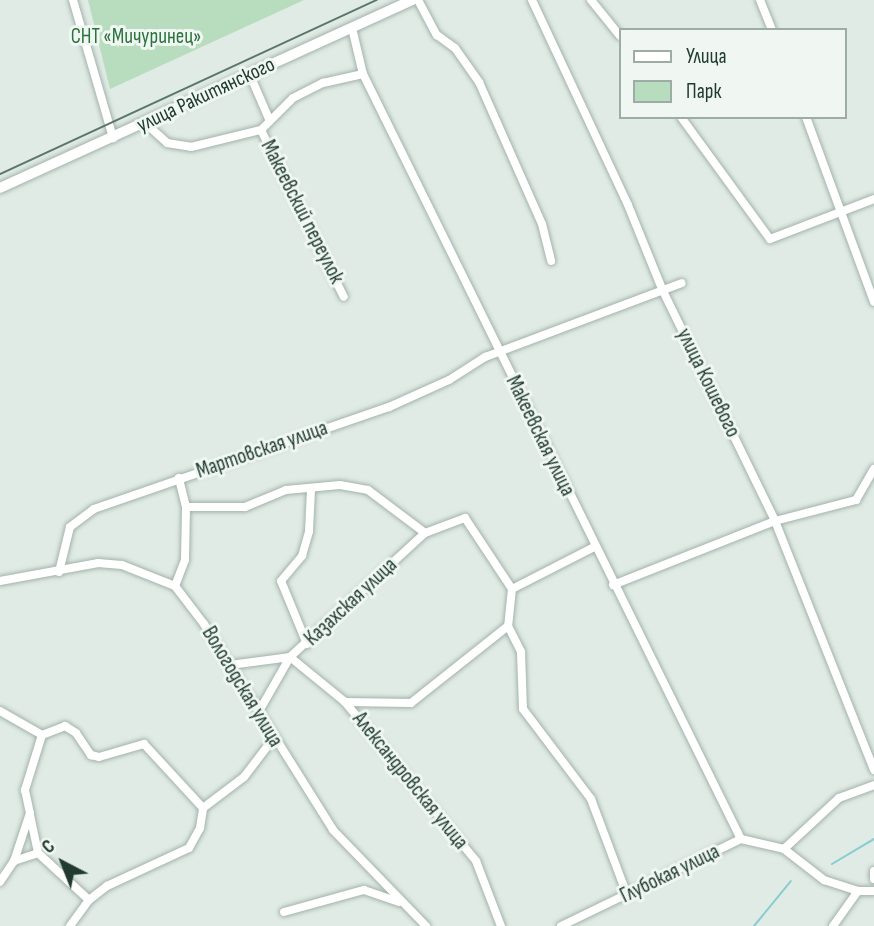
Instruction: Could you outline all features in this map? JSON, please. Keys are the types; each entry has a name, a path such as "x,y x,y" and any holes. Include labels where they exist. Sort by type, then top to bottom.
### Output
{"main road":[{"name":"улица Ракитянского","path":"0,188 412,0"}],"street":[{"path":"73,0 113,138"},
{"path":"418,0 437,35 455,48 479,82 542,224 551,261"},
{"name":"улица Кошевого","path":"532,0 663,291 775,521 874,770"},
{"path":"591,0 618,34"},
{"path":"760,0 771,28"},
{"name":"Макеевская улица","path":"352,28 363,74 498,353 741,839"},
{"path":"261,130 269,119 313,88 363,74"},
{"path":"250,75 269,119"},
{"path":"682,119 770,239 874,198"},
{"path":"807,119 874,302"},
{"name":"Макеевский переулок","path":"144,122 167,143 191,147 261,130 344,297"},
{"name":"Мартовская улица","path":"59,572 63,542 77,519 179,478 389,407 498,353 682,283"},
{"path":"613,585 775,521 856,500 874,469"},
{"path":"0,581 98,563 122,565 175,586 184,570 186,506 179,478"},
{"path":"186,506 245,507 286,490 311,490 340,485 368,491 425,533"},
{"path":"307,644 281,581 302,556 309,531 311,490"},
{"name":"Казахская улица","path":"230,664 290,657 425,533 465,518 512,589"},
{"path":"594,547 512,589 508,626 521,652 523,709 591,799 627,895"},
{"name":"Вологодская улица","path":"175,586 230,664 333,830 373,875 426,926"},
{"path":"345,702 411,703 508,626"},
{"path":"258,713 290,657"},
{"name":"Александровская улица","path":"290,657 345,702 477,861 501,926"},
{"path":"0,711 42,734 65,726 76,733 91,755 99,757 144,744 181,790 202,808"},
{"path":"42,734 25,790 38,853 89,900"},
{"path":"70,926 89,900 107,886 189,848 200,828 202,808 244,777 274,738"},
{"path":"784,849 839,797 874,785"},
{"path":"0,882 14,861 30,813"},
{"path":"741,839 784,849 824,880 858,891 874,891"},
{"name":"Глубокая улица","path":"561,926 741,839"},
{"path":"14,861 38,853"},
{"path":"874,871 874,879"},
{"path":"364,890 373,875"},
{"path":"284,912 364,890 404,904"},
{"path":"833,926 858,891"}],"green space":[{"name":"СНТ «Мичуринец»","path":"88,0 304,0 110,89"}],"waterway":[{"path":"832,864 874,839"},
{"path":"754,926 791,881"}],"tram line":[{"path":"0,174 377,0"}]}
